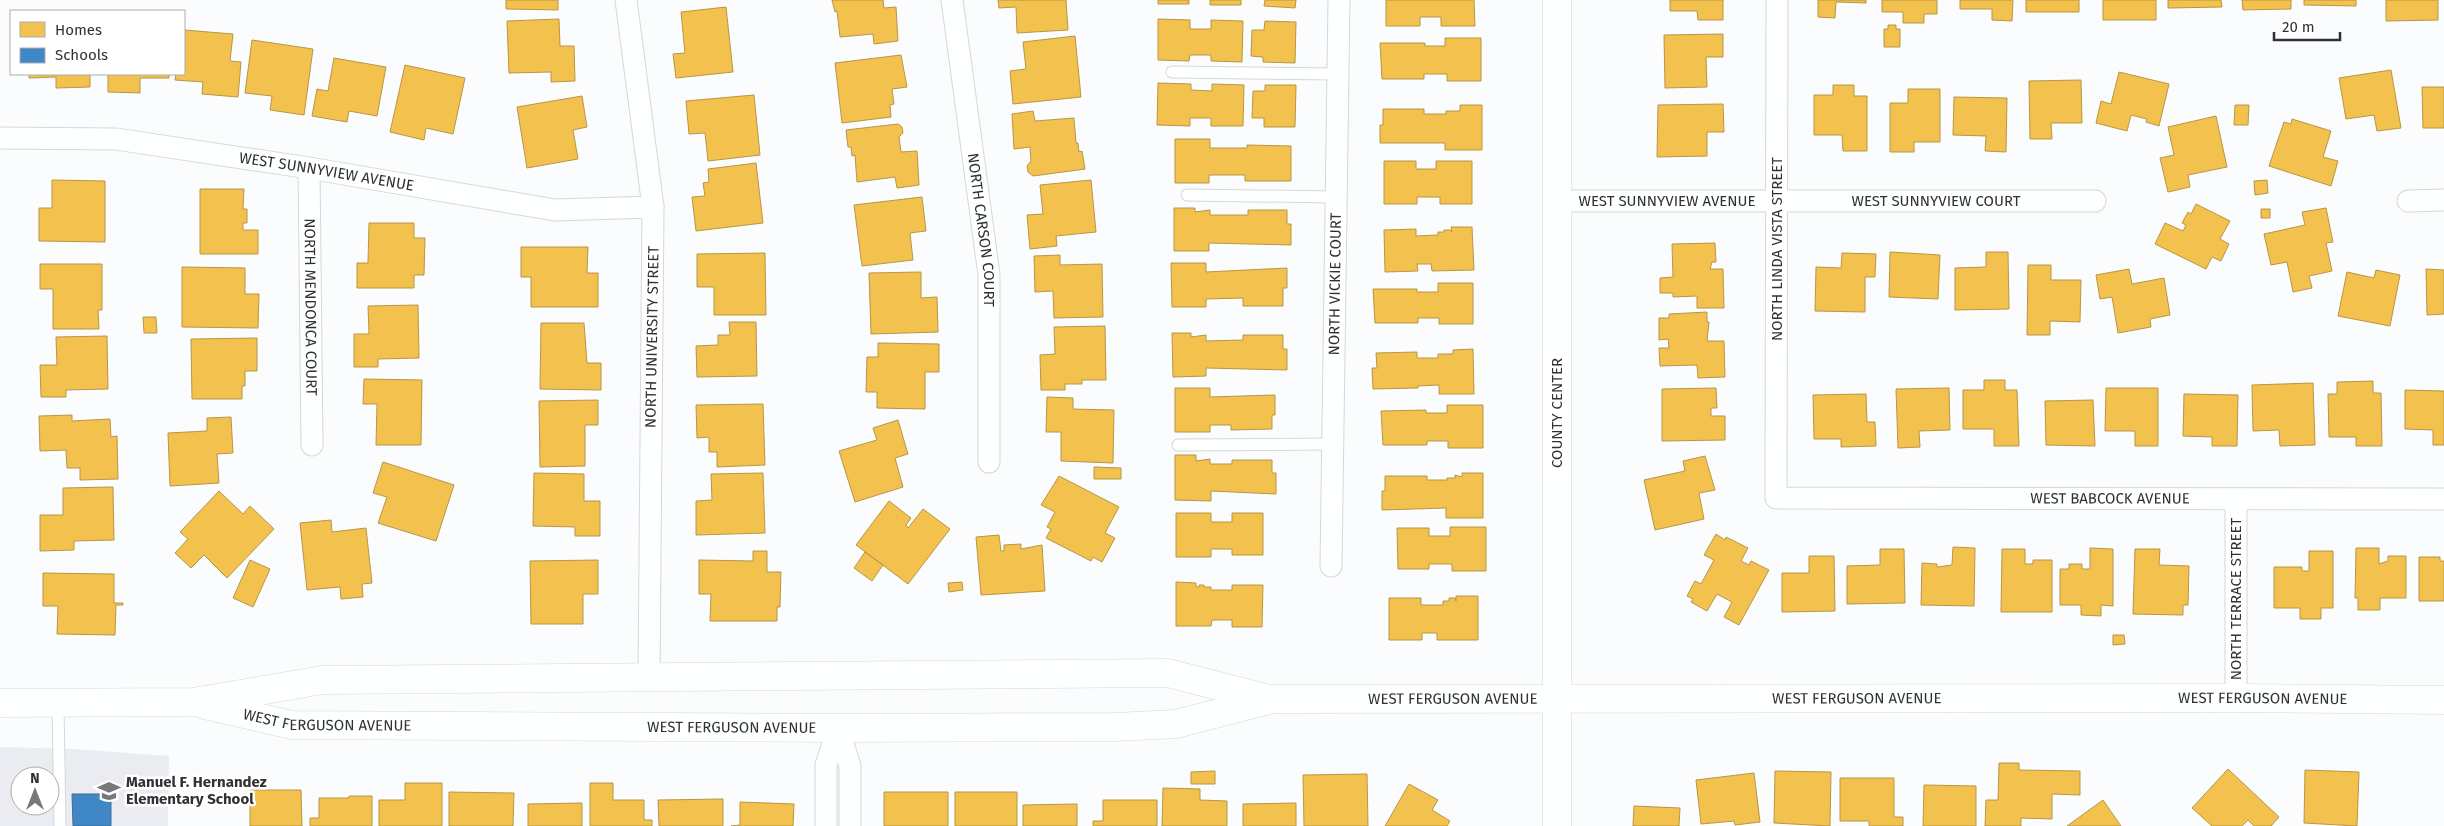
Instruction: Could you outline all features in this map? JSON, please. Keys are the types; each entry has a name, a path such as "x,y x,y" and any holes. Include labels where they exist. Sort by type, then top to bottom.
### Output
{"street":[{"name":"NORTH UNIVERSITY STREET","path":"626,0 653,207 649,676"},
{"name":"NORTH CARSON COURT","path":"952,0 989,275 989,462"},
{"name":"NORTH VICKIE COURT","path":"1331,566 1339,0"},
{"name":"COUNTY CENTER","path":"1557,0 1557,826"},
{"name":"NORTH LINDA VISTA STREET","path":"1776,498 1777,0"},
{"name":"WEST SUNNYVIEW AVENUE","path":"0,138 116,139 309,168 555,210 653,207"},
{"name":"NORTH MENDONCA COURT","path":"309,168 312,445"},
{"name":"WEST SUNNYVIEW AVENUE","path":"1558,201 1776,199"},
{"name":"WEST SUNNYVIEW COURT","path":"1776,199 2095,201"},
{"path":"2408,201 2444,200"},
{"name":"WEST BABCOCK AVENUE","path":"1776,498 2444,500"},
{"name":"NORTH TERRACE STREET","path":"2236,499 2236,698"},
{"name":"WEST FERGUSON AVENUE","path":"0,703 194,702 322,680 1168,673 1269,700"},
{"name":"WEST FERGUSON AVENUE","path":"194,702 292,725 838,728 1115,727 1176,724 1269,700 2236,698 2444,700"},
{"path":"826,826 826,765 838,728"},
{"path":"838,728 850,766 850,826"}],"lane":[{"path":"1172,72 1338,74"},
{"path":"1187,195 1337,197"},
{"path":"1178,445 1334,444"},
{"path":"58,703 60,826"}],"shaded area":[{"name":"Manuel F. Hernandez Elementary School","path":"0,747 73,749 169,756 168,826 0,826"}],"building: Homes":[{"path":"506,0 558,0 558,10 506,9"},
{"path":"832,0 883,0 884,8 896,7 898,41 874,44 873,34 840,37 837,11 835,12"},
{"path":"998,0 1066,0 1068,30 1017,33 1016,7 999,8"},
{"path":"1158,0 1189,0 1189,4 1158,4"},
{"path":"1210,0 1241,0 1241,5 1210,5"},
{"path":"1265,0 1296,0 1295,8 1264,6"},
{"path":"1386,0 1474,0 1475,26 1441,26 1441,17 1420,17 1420,26 1386,26"},
{"path":"1670,0 1723,0 1723,20 1698,20 1697,11 1670,11"},
{"path":"1818,0 1866,0 1866,3 1836,2 1835,18 1818,17"},
{"path":"1882,0 1937,0 1937,14 1924,14 1924,23 1903,23 1903,12 1882,12"},
{"path":"1960,0 2013,0 2012,21 1992,20 1992,9 1960,9"},
{"path":"2026,0 2079,0 2079,12 2026,12"},
{"path":"2103,0 2156,0 2156,20 2103,20"},
{"path":"2168,0 2221,0 2222,7 2168,8"},
{"path":"2242,0 2291,0 2291,9 2243,10"},
{"path":"2304,0 2356,0 2356,6 2304,5"},
{"path":"2386,0 2438,0 2438,20 2386,21"},
{"path":"726,7 733,72 676,78 673,54 685,53 681,12"},
{"path":"559,19 560,46 574,46 575,81 551,82 551,72 509,73 507,21"},
{"path":"1158,19 1190,20 1190,29 1211,29 1211,20 1243,21 1242,62 1211,61 1211,55 1190,55 1189,61 1158,60"},
{"path":"1265,21 1296,22 1295,63 1263,62 1263,57 1251,56 1252,30 1264,30"},
{"path":"1888,25 1896,25 1896,29 1900,29 1900,47 1884,47 1884,29 1888,29"},
{"path":"185,30 233,34 230,61 241,62 238,97 202,94 203,82 175,80 176,75 185,75"},
{"path":"1723,34 1723,57 1706,57 1707,87 1665,88 1664,35"},
{"path":"1075,36 1081,97 1013,104 1010,71 1026,69 1023,42"},
{"path":"1445,38 1481,38 1481,81 1447,81 1447,74 1424,74 1424,79 1382,79 1380,43 1425,43 1425,46 1445,46"},
{"path":"252,40 313,49 304,115 270,110 272,96 245,93"},
{"path":"901,55 907,87 892,89 894,104 890,105 891,117 842,123 835,63"},
{"path":"334,58 386,67 377,116 349,111 347,122 312,116 317,89 328,91"},
{"path":"405,65 465,78 453,134 426,128 424,140 390,132"},
{"path":"2391,70 2401,128 2377,131 2374,115 2346,119 2339,78"},
{"path":"2119,72 2169,84 2159,126 2146,122 2147,119 2131,115 2127,131 2096,123 2101,101 2111,104"},
{"path":"29,75 90,75 90,87 56,88 56,77 29,78"},
{"path":"108,75 169,75 169,78 140,78 140,93 108,92"},
{"path":"2081,80 2082,123 2051,123 2052,139 2030,139 2029,81"},
{"path":"1158,83 1191,84 1191,90 1212,91 1212,84 1244,85 1243,126 1211,126 1211,118 1190,118 1190,126 1157,125"},
{"path":"1265,85 1296,85 1295,127 1264,127 1264,118 1252,118 1253,91 1265,91"},
{"path":"1833,85 1854,85 1854,96 1867,96 1867,151 1843,151 1842,135 1814,135 1814,95 1833,95"},
{"path":"2422,87 2444,87 2444,128 2423,128"},
{"path":"1908,89 1940,89 1940,142 1914,142 1914,152 1890,152 1890,103 1908,103"},
{"path":"754,95 760,155 708,161 705,133 689,134 686,101"},
{"path":"582,96 587,127 573,130 578,159 527,168 517,107"},
{"path":"1954,97 2007,98 2006,152 1985,151 1986,136 1953,135"},
{"path":"1723,104 1724,132 1707,132 1707,156 1657,157 1658,105"},
{"path":"1460,105 1482,105 1482,150 1445,150 1445,143 1380,143 1380,125 1383,125 1383,109 1424,109 1424,114 1446,114 1446,111 1460,111"},
{"path":"2235,105 2249,105 2248,125 2234,125"},
{"path":"1033,111 1035,121 1074,118 1076,143 1078,143 1079,152 1082,151 1085,169 1033,176 1028,172 1027,166 1031,161 1030,147 1014,149 1012,114"},
{"path":"2216,116 2227,167 2188,175 2190,187 2168,192 2160,158 2174,155 2168,127"},
{"path":"2292,119 2331,131 2323,157 2338,161 2331,186 2269,166 2284,122 2291,124"},
{"path":"898,124 902,127 903,133 899,137 901,152 917,151 919,185 897,188 895,177 857,182 855,155 852,156 851,147 848,147 846,130"},
{"path":"1175,139 1210,139 1210,148 1247,148 1247,145 1291,146 1291,181 1245,181 1245,175 1209,175 1209,183 1175,183"},
{"path":"1384,161 1416,161 1416,169 1436,169 1436,161 1472,161 1472,204 1440,204 1440,197 1417,197 1417,204 1384,204"},
{"path":"756,163 763,223 696,231 692,197 705,196 703,183 709,182 708,169"},
{"path":"52,180 105,181 105,242 39,241 39,208 52,208"},
{"path":"1091,180 1096,232 1056,236 1057,246 1030,249 1027,215 1043,214 1040,185"},
{"path":"2267,180 2268,193 2255,195 2254,181"},
{"path":"200,189 244,189 243,209 247,209 247,223 243,223 243,230 258,230 258,254 200,254"},
{"path":"922,197 926,231 910,233 913,260 862,266 854,205"},
{"path":"2196,204 2230,221 2220,239 2229,244 2221,261 2212,257 2206,269 2155,244 2165,223 2183,231 2186,225 2182,223 2188,212 2191,214"},
{"path":"1174,208 1195,208 1195,212 1210,210 1210,215 1248,215 1248,210 1287,210 1287,224 1291,224 1291,245 1209,243 1209,251 1174,251"},
{"path":"2326,208 2333,242 2326,243 2332,271 2309,276 2312,288 2293,292 2287,262 2271,265 2264,234 2305,225 2302,212"},
{"path":"2261,209 2270,209 2270,218 2261,218"},
{"path":"369,223 414,223 414,238 425,238 424,275 414,275 414,288 357,288 357,263 368,263"},
{"path":"1451,227 1472,227 1474,270 1432,271 1431,264 1417,264 1418,271 1385,272 1384,230 1416,229 1416,236 1438,235 1438,232 1444,232 1444,230 1452,232"},
{"path":"1715,243 1716,262 1712,262 1710,269 1723,269 1724,308 1697,308 1697,296 1673,297 1673,293 1660,293 1660,278 1673,277 1672,244"},
{"path":"521,247 588,247 587,273 598,273 598,307 531,307 531,277 521,277"},
{"path":"1890,252 1940,255 1938,299 1889,297"},
{"path":"1986,252 2008,252 2009,309 1955,310 1955,268 1986,267"},
{"path":"765,253 766,315 714,315 714,287 697,287 697,254"},
{"path":"1842,253 1876,254 1875,277 1865,277 1865,312 1815,311 1816,267 1841,268"},
{"path":"1060,255 1060,265 1102,264 1103,317 1054,318 1053,291 1035,292 1034,256"},
{"path":"1171,263 1206,263 1206,272 1287,268 1287,288 1283,288 1283,306 1243,306 1243,298 1206,299 1206,307 1172,307"},
{"path":"40,264 102,264 102,310 98,310 99,329 53,329 53,289 40,289"},
{"path":"2028,265 2051,265 2051,280 2081,280 2080,322 2050,321 2050,335 2027,335"},
{"path":"182,267 245,268 245,294 259,294 258,328 182,327"},
{"path":"2129,269 2132,284 2164,278 2170,315 2150,319 2151,327 2118,333 2112,297 2100,299 2096,275"},
{"path":"2426,269 2444,270 2444,314 2427,315"},
{"path":"2376,270 2400,275 2390,326 2338,316 2347,272 2374,278"},
{"path":"921,272 921,298 937,297 938,332 871,334 869,273"},
{"path":"1438,283 1473,283 1473,324 1439,324 1439,318 1418,318 1418,323 1375,323 1373,289 1417,289 1417,292 1438,292"},
{"path":"418,305 419,358 378,359 378,367 354,367 354,334 369,334 368,306"},
{"path":"1707,312 1707,322 1709,322 1707,341 1724,341 1725,377 1698,378 1697,365 1660,366 1659,348 1669,348 1668,339 1659,340 1659,318 1669,318 1669,314"},
{"path":"143,317 156,317 157,333 144,333"},
{"path":"729,322 756,322 757,376 697,377 696,346 718,345 718,335 730,335"},
{"path":"541,323 584,323 587,363 601,363 601,390 540,389"},
{"path":"1105,326 1106,380 1082,380 1082,384 1065,384 1065,390 1041,390 1040,355 1055,354 1054,327"},
{"path":"1172,333 1191,333 1191,337 1206,335 1206,341 1243,340 1243,335 1283,335 1283,349 1287,349 1287,370 1206,368 1206,376 1173,377"},
{"path":"107,336 108,389 66,390 66,397 41,397 40,365 57,365 56,337"},
{"path":"257,338 257,371 245,371 245,386 242,386 242,399 192,399 191,339"},
{"path":"878,343 939,344 939,372 925,372 925,409 877,408 877,392 866,392 867,357 878,357"},
{"path":"1473,349 1474,394 1439,394 1439,385 1418,386 1418,388 1373,389 1372,368 1377,368 1376,353 1417,352 1417,358 1438,358 1438,354 1453,354 1453,350"},
{"path":"364,379 422,380 421,445 376,445 377,404 363,404"},
{"path":"1984,380 2005,380 2005,390 2017,390 2019,446 1994,446 1994,429 1963,429 1963,390 1984,390"},
{"path":"2373,381 2373,393 2381,393 2382,446 2356,446 2356,437 2329,437 2328,394 2337,394 2337,382"},
{"path":"2313,383 2315,445 2280,446 2279,430 2253,431 2252,385"},
{"path":"1175,388 1210,388 1210,397 1275,395 1275,415 1272,415 1272,429 1231,430 1231,425 1210,425 1210,432 1175,432"},
{"path":"1716,388 1717,408 1711,408 1711,416 1725,416 1725,440 1662,441 1662,389"},
{"path":"1949,388 1950,430 1919,431 1920,447 1898,448 1896,389"},
{"path":"2106,388 2158,388 2158,446 2135,446 2135,431 2105,431"},
{"path":"2405,390 2444,391 2444,445 2433,445 2433,430 2405,429"},
{"path":"1866,394 1867,422 1875,422 1876,446 1841,447 1841,439 1814,439 1813,395"},
{"path":"2184,394 2238,395 2237,446 2212,446 2212,437 2183,436"},
{"path":"1047,397 1073,398 1073,409 1114,410 1113,463 1061,461 1061,432 1046,432"},
{"path":"598,400 598,425 585,425 585,466 540,467 539,401"},
{"path":"2093,400 2095,446 2046,445 2045,401"},
{"path":"763,404 765,465 717,467 717,452 709,452 709,437 697,438 696,405"},
{"path":"1447,405 1483,405 1483,448 1448,448 1448,441 1427,441 1427,445 1383,445 1381,411 1426,410 1426,413 1447,413"},
{"path":"72,415 72,421 110,419 111,437 117,436 118,479 80,480 80,468 67,468 66,450 40,451 39,416"},
{"path":"231,417 233,453 217,454 219,483 170,486 168,433 207,431 207,418"},
{"path":"898,420 908,454 895,458 903,487 855,502 839,451 877,440 873,428"},
{"path":"1175,455 1196,455 1196,461 1210,459 1210,464 1232,464 1232,460 1272,460 1272,473 1276,473 1276,494 1211,491 1211,501 1175,500"},
{"path":"1705,456 1715,490 1699,493 1704,519 1655,530 1644,480 1685,471 1683,461"},
{"path":"383,462 454,485 436,541 378,523 387,497 373,493"},
{"path":"1094,467 1121,468 1121,479 1094,479"},
{"path":"534,473 584,474 584,501 600,501 600,536 575,536 575,527 533,526"},
{"path":"763,473 765,533 696,535 696,501 712,500 711,474"},
{"path":"1462,473 1483,473 1483,518 1446,518 1446,508 1382,510 1382,491 1385,491 1385,476 1427,476 1427,480 1447,480 1447,478 1455,478 1455,475 1462,477"},
{"path":"1059,476 1119,507 1105,533 1115,538 1102,562 1093,557 1091,561 1046,538 1051,529 1047,527 1055,512 1041,505"},
{"path":"113,487 114,540 74,541 74,550 40,551 40,515 63,515 63,488"},
{"path":"219,491 243,514 250,506 274,529 227,578 204,555 191,568 175,553 188,539 180,532"},
{"path":"889,501 911,518 906,525 908,528 923,509 950,529 908,584 856,545"},
{"path":"1176,513 1211,513 1211,522 1232,522 1232,513 1263,513 1263,555 1232,555 1232,549 1211,549 1211,557 1176,557"},
{"path":"331,520 332,532 366,528 372,583 362,584 363,597 341,599 340,587 307,590 300,523"},
{"path":"1450,527 1486,527 1486,571 1452,571 1452,564 1429,564 1429,569 1398,569 1397,528 1429,528 1429,536 1450,536"},
{"path":"1716,534 1725,540 1726,537 1748,548 1741,561 1749,565 1751,561 1769,570 1739,625 1724,617 1732,602 1717,594 1707,611 1691,602 1693,599 1687,596 1695,581 1701,584 1714,560 1704,555"},
{"path":"999,535 1001,551 1004,551 1004,545 1021,544 1021,549 1042,545 1045,591 981,595 976,537"},
{"path":"1953,547 1975,548 1974,606 1921,605 1922,563 1937,564 1937,567 1952,565"},
{"path":"2090,548 2113,549 2113,606 2101,605 2101,616 2081,615 2081,605 2060,605 2060,569 2069,569 2069,564 2082,564 2082,569 2090,569"},
{"path":"2356,548 2379,548 2379,564 2388,561 2388,556 2406,556 2406,598 2380,598 2380,610 2358,610 2358,598 2355,598"},
{"path":"1880,549 1904,549 1905,603 1847,604 1847,566 1880,565"},
{"path":"2002,549 2025,549 2025,564 2033,564 2033,560 2052,560 2052,612 2001,612"},
{"path":"2135,549 2160,549 2159,565 2189,566 2188,605 2183,605 2183,615 2133,614"},
{"path":"753,551 767,551 767,572 781,572 780,607 777,607 777,621 710,621 711,594 699,594 699,560 753,561"},
{"path":"2309,551 2333,551 2333,608 2321,608 2321,619 2300,619 2300,608 2274,608 2274,567 2302,567 2302,571 2309,571"},
{"path":"865,552 883,565 872,581 854,568"},
{"path":"1809,556 1834,556 1835,611 1782,612 1782,573 1809,573"},
{"path":"2419,557 2440,557 2440,561 2444,561 2444,601 2419,601"},
{"path":"250,560 270,569 253,607 233,598"},
{"path":"598,560 598,594 583,594 583,624 531,624 530,561"},
{"path":"43,573 114,574 114,603 123,603 123,605 116,605 115,635 57,634 58,606 43,606"},
{"path":"962,582 963,590 949,592 948,583"},
{"path":"1176,582 1196,583 1196,587 1204,585 1204,587 1211,587 1211,590 1232,590 1232,585 1263,585 1262,627 1232,627 1232,620 1212,620 1211,626 1176,626"},
{"path":"1456,596 1478,596 1478,640 1437,640 1437,633 1422,633 1422,640 1389,640 1389,598 1421,598 1421,605 1443,605 1443,601 1449,601 1449,598 1455,598 1456,601"},
{"path":"2113,635 2124,635 2125,644 2113,645"},
{"path":"1999,763 2019,763 2019,770 2080,771 2080,795 2052,794 2052,819 2021,818 2021,826 1985,826 1986,800 1998,800"},
{"path":"2228,769 2279,817 2271,826 2254,826 2248,820 2242,826 2212,826 2192,808"},
{"path":"2305,770 2359,772 2357,826 2304,823"},
{"path":"1215,771 1215,784 1191,784 1191,772"},
{"path":"1775,771 1831,772 1830,826 1774,823"},
{"path":"1754,773 1760,822 1735,825 1734,821 1701,824 1696,780"},
{"path":"1367,774 1368,826 1304,826 1303,775"},
{"path":"1840,778 1894,778 1894,817 1903,817 1903,826 1869,826 1869,821 1840,821"},
{"path":"405,783 442,783 442,826 379,826 379,800 405,800"},
{"path":"590,783 613,783 613,800 644,800 644,820 652,820 652,826 590,826"},
{"path":"1409,784 1438,800 1432,810 1450,821 1447,826 1385,826"},
{"path":"1924,785 1976,786 1976,826 1923,826"},
{"path":"1163,788 1200,789 1200,800 1227,801 1227,826 1162,826"},
{"path":"250,790 301,790 302,826 250,826"},
{"path":"449,792 514,793 513,826 449,826"},
{"path":"884,792 948,792 948,826 884,826"},
{"path":"955,792 1017,792 1017,826 955,826"},
{"path":"349,796 372,796 372,826 310,826 310,818 319,818 319,798 349,798"},
{"path":"723,799 723,826 659,826 658,800"},
{"path":"1103,800 1157,800 1157,826 1093,826 1093,821 1103,821"},
{"path":"2103,800 2121,826 2067,826"},
{"path":"740,802 794,804 793,826 731,826 740,825"},
{"path":"582,803 582,826 528,826 528,804"},
{"path":"1296,803 1296,826 1243,826 1243,804"},
{"path":"1077,804 1077,826 1023,826 1023,805"},
{"path":"1634,806 1680,808 1679,826 1633,826"}],"building: Schools":[{"path":"72,794 111,794 111,826 73,826"}],"place":[{"name":"Manuel F. Hernandez Elementary School","path":"109,791"}]}
